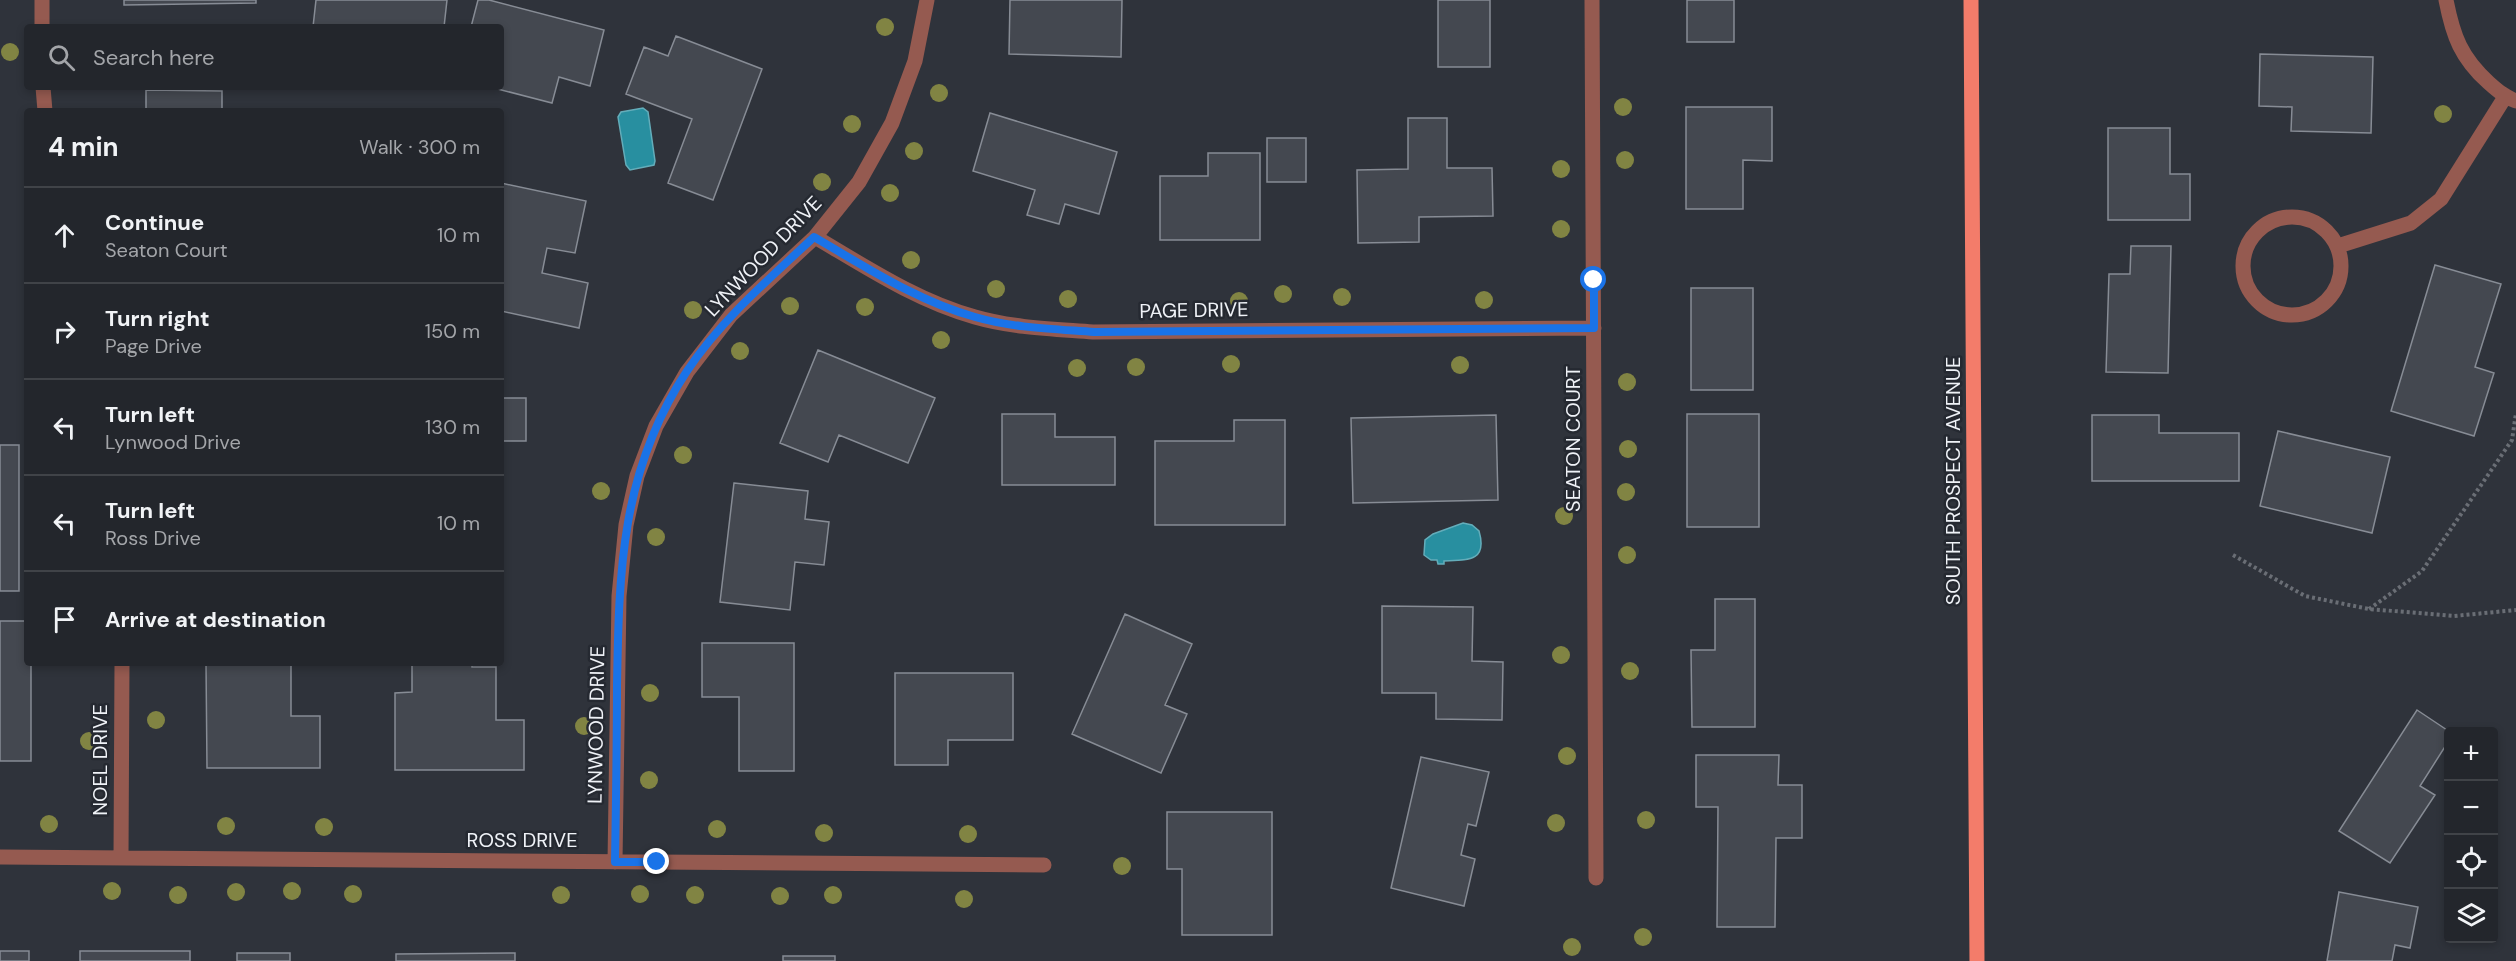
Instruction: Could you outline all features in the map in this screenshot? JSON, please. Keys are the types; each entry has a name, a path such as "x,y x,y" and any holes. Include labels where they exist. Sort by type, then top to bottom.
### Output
{"main road":[{"name":"SOUTH PROSPECT AVENUE","path":"1971,0 1977,961"}],"street":[{"path":"42,0 42,24"},
{"name":"LYNWOOD DRIVE","path":"615,862 619,596 626,525 637,477 656,426 687,372 731,315 814,237 859,182 892,123 915,61 927,0"},
{"name":"SEATON COURT","path":"1592,0 1596,878"},
{"path":"2338,246 2411,223 2441,199 2511,99 2471,67 2452,30 2446,0"},
{"path":"43,90 45,108"},
{"path":"2295,216 2313,221 2328,231 2338,246 2342,264 2339,282 2330,298 2316,309 2299,315 2280,314 2264,306 2251,293 2244,277 2243,259 2249,242 2261,227 2277,218 2295,216"},
{"name":"PAGE DRIVE","path":"814,237 921,298 975,317 1028,328 1105,332 1594,328"},
{"name":"NOEL DRIVE","path":"121,858 122,666"},
{"name":"ROSS DRIVE","path":"0,857 1044,865"}],"path":[{"path":"2369,609 2422,571 2512,440 2516,413"},
{"path":"2233,555 2305,596 2369,609 2454,616 2516,610"}],"water":[{"path":"643,108 648,112 655,161 654,165 630,170 626,165 618,117 621,112"},
{"path":"1463,523 1472,525 1479,531 1481,549 1478,554 1468,559 1444,561 1444,564 1438,564 1437,560 1431,560 1424,555 1425,540 1433,534"}],"building":[{"path":"124,0 256,0 256,3 124,5"},
{"path":"316,0 447,0 444,24 313,24"},
{"path":"478,0 489,0 604,30 590,86 559,77 552,103 502,90 504,90 504,24 472,24"},
{"path":"1010,0 1122,0 1121,57 1009,54"},
{"path":"1438,0 1490,0 1490,67 1438,67"},
{"path":"1687,0 1734,0 1734,42 1687,42"},
{"path":"676,36 762,69 713,200 668,183 692,119 626,94 644,47 668,56"},
{"path":"2260,54 2373,57 2371,133 2291,131 2292,107 2259,106"},
{"path":"146,90 222,91 222,108 146,108"},
{"path":"1686,107 1772,107 1772,161 1743,160 1743,209 1686,209"},
{"path":"990,113 1117,152 1099,214 1065,204 1059,224 1027,215 1035,190 973,171"},
{"path":"1408,118 1447,118 1447,168 1492,168 1493,216 1419,217 1419,242 1358,243 1357,170 1408,169"},
{"path":"2108,128 2170,128 2170,174 2190,174 2190,220 2108,220"},
{"path":"1267,138 1306,138 1306,182 1267,182"},
{"path":"1208,153 1260,153 1260,240 1160,240 1160,176 1208,176"},
{"path":"504,184 586,201 575,253 547,248 542,273 588,283 579,328 504,312"},
{"path":"2131,246 2171,246 2168,373 2106,372 2109,274 2130,274"},
{"path":"2435,265 2501,284 2475,367 2494,373 2474,436 2391,411"},
{"path":"1691,288 1753,288 1753,390 1691,390"},
{"path":"818,350 935,398 908,463 839,435 828,462 780,443"},
{"path":"504,398 526,398 526,441 504,441"},
{"path":"1002,414 1055,414 1055,437 1115,437 1115,485 1002,485"},
{"path":"1687,414 1759,414 1759,527 1687,527"},
{"path":"1496,415 1498,500 1353,503 1351,418"},
{"path":"2092,415 2159,415 2159,433 2239,433 2239,481 2092,481"},
{"path":"1234,420 1285,420 1285,525 1155,525 1155,441 1234,441"},
{"path":"2278,431 2390,457 2372,533 2260,506"},
{"path":"0,445 19,445 19,591 0,591"},
{"path":"734,483 808,491 805,519 829,522 824,565 795,562 790,610 720,602"},
{"path":"1715,599 1755,599 1755,727 1692,727 1691,650 1715,650"},
{"path":"1382,606 1473,607 1472,661 1503,662 1502,720 1436,719 1436,693 1382,693"},
{"path":"1125,614 1192,644 1165,705 1187,714 1161,773 1072,734"},
{"path":"0,621 24,621 24,666 31,666 31,761 0,761"},
{"path":"702,643 794,643 794,771 739,771 739,697 702,697"},
{"path":"206,666 291,666 291,716 320,716 320,768 207,768"},
{"path":"412,666 496,667 496,720 524,720 524,770 395,770 395,693 412,692"},
{"path":"895,673 1013,673 1013,740 948,740 948,765 895,765"},
{"path":"2417,710 2444,728 2444,748 2420,786 2435,795 2390,863 2339,831"},
{"path":"1696,755 1779,755 1778,785 1802,785 1802,838 1776,838 1775,927 1717,927 1718,807 1696,807"},
{"path":"1421,757 1489,772 1476,826 1468,824 1461,855 1475,859 1464,906 1391,888"},
{"path":"1167,812 1272,812 1272,935 1182,935 1182,869 1167,869"},
{"path":"2339,892 2418,907 2410,948 2395,945 2392,961 2327,961"},
{"path":"0,951 29,951 29,961 0,961"},
{"path":"80,951 190,951 190,961 80,961"},
{"path":"237,953 290,953 290,961 237,961"},
{"path":"515,953 515,961 396,961 396,954"},
{"path":"783,956 835,956 835,961 783,961"}],"route":[{"path":"657,862 615,862 619,596 626,525 637,477 656,426 687,372 731,315 814,237 921,298 975,317 1028,328 1094,332 1594,328 1594,280"}]}
